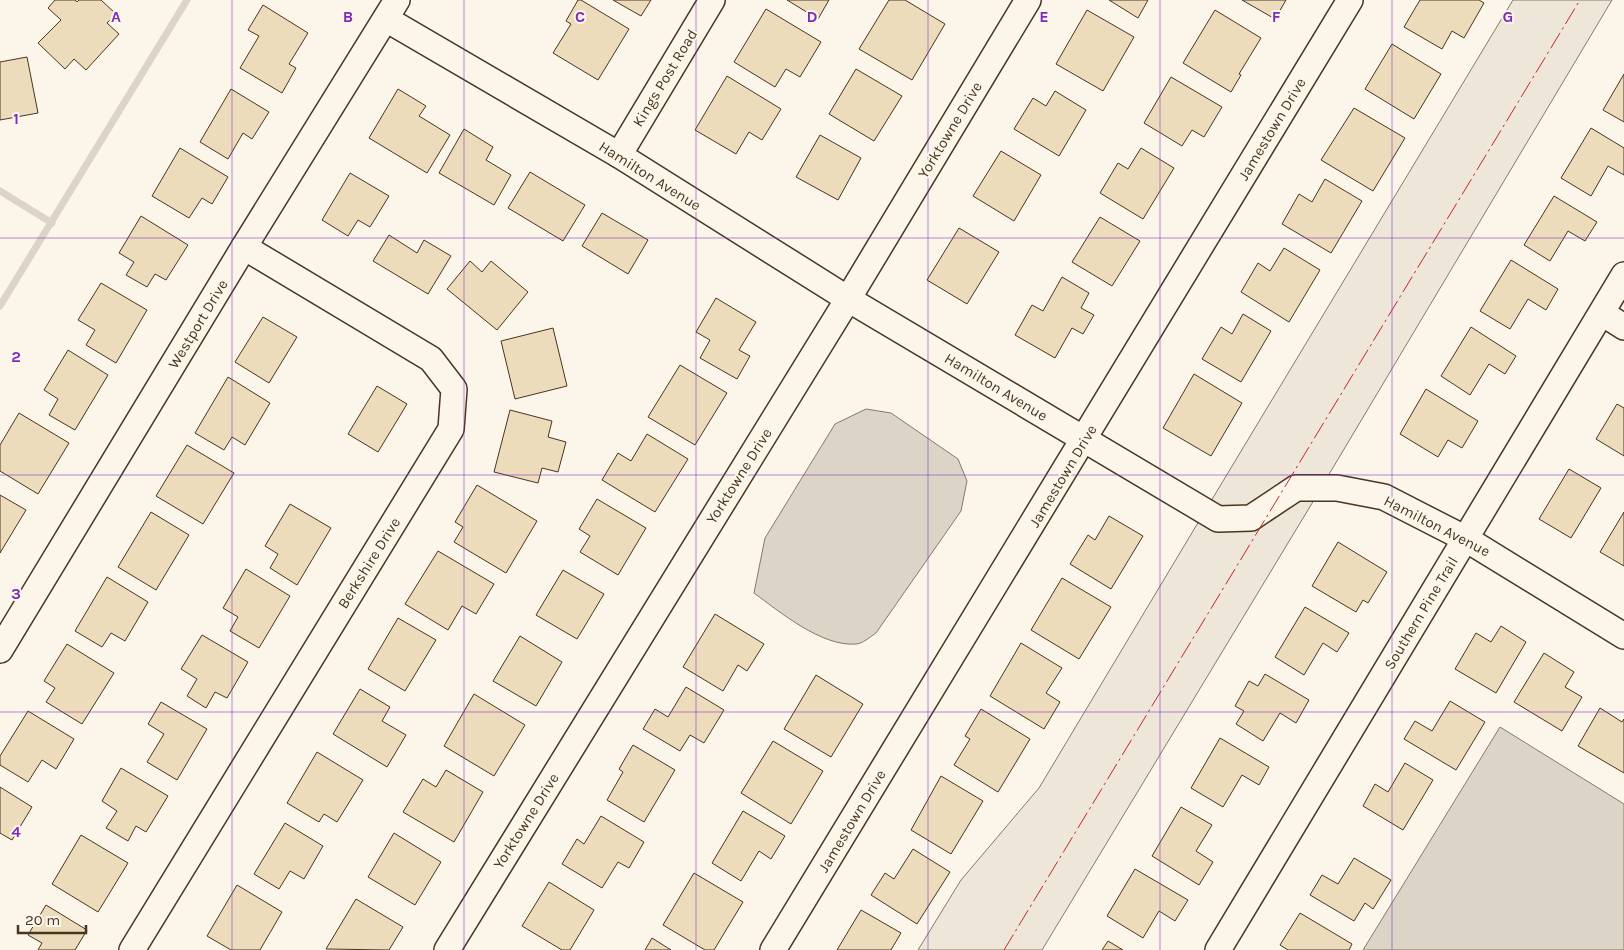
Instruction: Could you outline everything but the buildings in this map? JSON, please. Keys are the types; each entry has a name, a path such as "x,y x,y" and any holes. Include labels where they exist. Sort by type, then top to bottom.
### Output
{"street":[{"name":"Kings Post Road","path":"618,155 712,0"},
{"name":"Yorktowne Drive","path":"447,950 848,299 1028,0"},
{"name":"Jamestown Drive","path":"774,950 1085,440 1350,0"},
{"name":"Hamilton Avenue","path":"392,10 848,299 1218,519 1251,518 1296,488 1337,488 1384,497 1466,539 1624,636"},
{"name":"Westport Drive","path":"0,650 244,247 392,10"},
{"name":"Berkshire Drive","path":"132,950 451,430 454,389 432,359 244,247"},
{"name":"Southern Pine Trail","path":"1218,950 1624,275"},
{"path":"1602,313 1624,327"}],"shaded area":[{"path":"1513,0 1612,0 1328,476 1295,476 1288,478 1246,506 1220,507 1211,501"},
{"path":"866,409 891,413 958,459 967,481 961,511 876,633 858,644 829,640 816,634 802,627 754,593 765,538 835,424"},
{"path":"1301,500 1314,500 1042,950 918,950 961,880 1039,788 1199,521 1253,530"},
{"path":"1500,727 1624,804 1624,950 1363,950"}],"waterway":[{"path":"0,306 187,0"},
{"path":"0,191 52,223"}],"power":[{"path":"1004,950 1580,0"}]}
